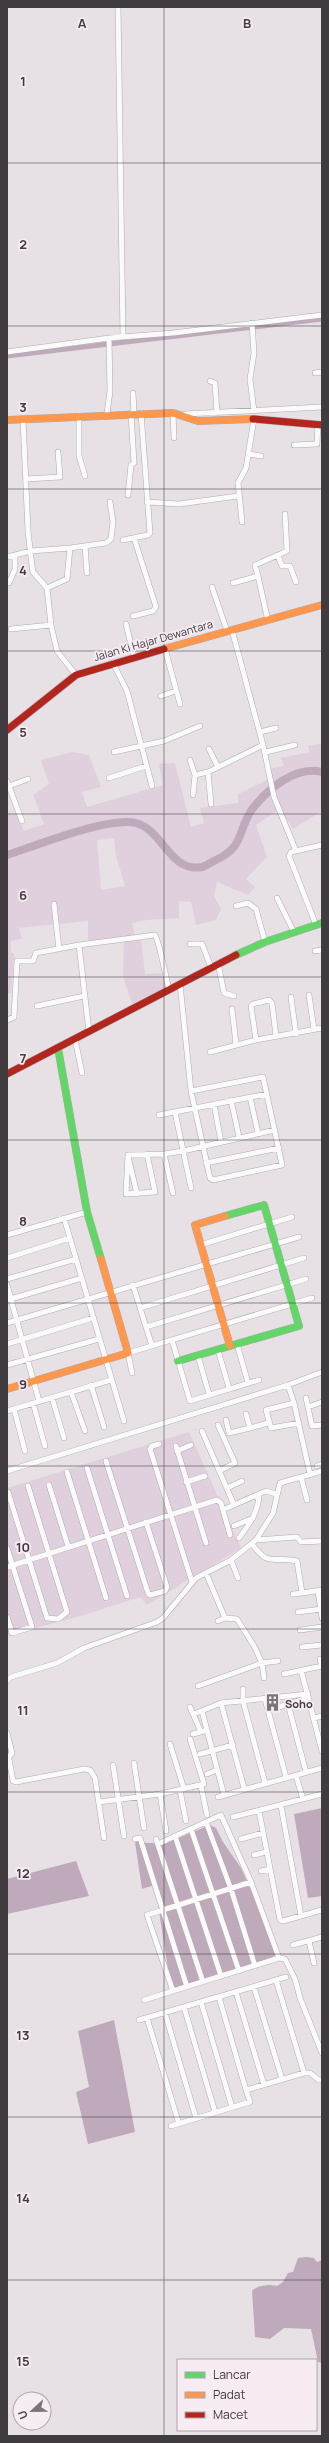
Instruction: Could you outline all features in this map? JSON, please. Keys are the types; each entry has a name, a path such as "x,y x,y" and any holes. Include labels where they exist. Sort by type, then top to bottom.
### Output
{"street":[{"path":"118,7 123,337"},
{"path":"7,352 123,337 253,325 322,315"},
{"path":"253,325 254,353 250,379 254,411"},
{"path":"107,414 111,347 110,339"},
{"path":"315,373 322,372"},
{"path":"210,381 215,382 217,413"},
{"path":"123,540 150,533 133,393"},
{"path":"7,420 136,413 217,413 322,406"},
{"path":"128,495 131,465 134,463 136,413"},
{"path":"173,413 174,438"},
{"path":"185,414 190,419 198,420 254,419 320,424 318,444 294,445"},
{"path":"79,416 79,456 85,476"},
{"path":"23,419 28,531 33,572 47,588 51,625 59,655 76,675"},
{"path":"242,522 238,496 238,483 245,472 254,419"},
{"path":"26,479 60,477 58,452"},
{"path":"249,454 261,456"},
{"path":"146,502 179,504 238,496"},
{"path":"7,557 31,551 106,543 111,539 113,522 110,502"},
{"path":"268,621 255,565 278,556 286,551 285,514"},
{"path":"133,616 155,610 156,607 134,538"},
{"path":"85,546 87,573"},
{"path":"47,588 67,579 70,548"},
{"path":"9,584 15,569 15,555"},
{"path":"278,556 282,566 290,566 296,582"},
{"path":"233,583 258,576"},
{"path":"212,587 229,630 266,752 274,798 296,851"},
{"name":"Jalan Ki Hajar Dewantara","path":"7,730 76,675 134,657 322,605"},
{"path":"126,624 134,657"},
{"path":"11,629 51,625"},
{"path":"165,649 180,704"},
{"path":"113,663 127,691 143,747 146,766 152,786"},
{"path":"161,696 176,691"},
{"path":"114,752 143,747 200,726"},
{"path":"260,732 276,728"},
{"path":"195,775 208,772 263,745"},
{"path":"266,752 295,745"},
{"path":"210,749 218,767"},
{"path":"190,760 195,775 193,795"},
{"path":"109,778 146,766"},
{"path":"208,772 211,804"},
{"path":"22,821 8,784 28,779"},
{"path":"7,1074 218,963 265,942 319,924 289,856 290,853 296,851 322,845"},
{"path":"277,898 294,932"},
{"path":"236,906 248,903 256,909 265,942"},
{"path":"54,904 60,949"},
{"path":"7,1020 14,1017 17,961 34,961 35,953 155,935 159,943 162,965 169,989"},
{"path":"190,944 202,944 211,967"},
{"path":"79,946 89,1032"},
{"path":"315,951 322,950"},
{"path":"218,963 224,993 234,996"},
{"path":"180,984 190,1091 210,1178 213,1180 281,1166 279,1148 263,1077 190,1091"},
{"path":"309,994 314,1029"},
{"path":"37,1006 84,996"},
{"path":"291,997 296,1034"},
{"path":"256,1040 251,1006 253,1004 269,1000 272,1003 276,1036"},
{"path":"232,1009 236,1044"},
{"path":"210,1052 236,1044 322,1028"},
{"path":"74,1039 82,1073"},
{"path":"58,1048 87,1212 111,1292 132,1373"},
{"path":"159,1115 267,1094"},
{"path":"250,1097 258,1133"},
{"path":"231,1100 239,1137"},
{"path":"214,1104 221,1142"},
{"path":"175,1112 191,1188"},
{"path":"128,1155 164,1154 182,1151 275,1130"},
{"path":"206,1163 279,1148"},
{"path":"128,1155 126,1193 137,1194 155,1192 147,1154"},
{"path":"164,1154 173,1193"},
{"path":"128,1155 137,1194"},
{"path":"178,1361 198,1356 233,1345 298,1326 299,1323 271,1223 266,1207 262,1205 196,1223 205,1264 223,1325 233,1345 248,1382"},
{"path":"7,1235 87,1212"},
{"path":"200,1245 292,1217"},
{"path":"64,1218 124,1421"},
{"path":"7,1323 87,1298 299,1237"},
{"path":"7,1258 70,1238"},
{"path":"7,1279 76,1258"},
{"path":"140,1308 283,1266 304,1258"},
{"path":"9,1300 82,1278"},
{"path":"146,1327 217,1304 306,1278"},
{"path":"7,1285 9,1300 28,1359 39,1401"},
{"path":"133,1285 152,1346"},
{"path":"7,1389 294,1305 312,1298"},
{"path":"7,1344 93,1318"},
{"path":"7,1365 99,1339"},
{"path":"172,1340 190,1401 248,1382 259,1380"},
{"path":"218,1350 229,1388"},
{"path":"198,1356 209,1394"},
{"path":"7,1471 288,1385 322,1372"},
{"path":"7,1411 111,1380"},
{"path":"91,1385 104,1427"},
{"path":"288,1385 294,1403 310,1474"},
{"path":"71,1392 85,1431"},
{"path":"52,1398 64,1438"},
{"path":"306,1398 312,1426 322,1425"},
{"path":"308,1407 322,1402"},
{"path":"294,1403 266,1410 268,1423 271,1428 298,1423"},
{"path":"33,1404 45,1446"},
{"path":"14,1409 25,1451"},
{"path":"246,1414 250,1428"},
{"path":"226,1420 229,1433 268,1423"},
{"path":"218,1425 235,1463 219,1471"},
{"path":"202,1431 234,1505"},
{"path":"159,1444 152,1446 150,1449 192,1582"},
{"path":"191,1446 176,1448 206,1543"},
{"path":"106,1461 148,1593 150,1595 165,1591 167,1587 146,1522"},
{"path":"88,1468 127,1596"},
{"path":"7,1680 11,1677 57,1663 102,1641 157,1622 163,1618 192,1582 231,1560 254,1542 273,1513 276,1494 280,1483 322,1471"},
{"path":"67,1472 106,1598"},
{"path":"186,1482 205,1476"},
{"path":"302,1477 307,1500"},
{"path":"227,1488 242,1482"},
{"path":"49,1485 68,1546"},
{"path":"8,1492 47,1618 58,1619 67,1612 28,1486"},
{"path":"227,1508 266,1491 276,1494"},
{"path":"239,1538 254,1517 258,1508 259,1494"},
{"path":"7,1567 29,1561 48,1552 170,1514 219,1501 230,1535"},
{"path":"234,1526 254,1517"},
{"path":"254,1542 297,1537 301,1542 322,1541"},
{"path":"254,1542 260,1555 271,1560 297,1561 302,1593"},
{"path":"7,1548 32,1627 12,1633 7,1617"},
{"path":"231,1560 238,1578"},
{"path":"206,1573 225,1618"},
{"path":"293,1594 320,1591 322,1618"},
{"path":"298,1612 321,1609"},
{"path":"218,1620 225,1618 237,1619 254,1646 262,1663 264,1678"},
{"path":"300,1630 322,1627"},
{"path":"302,1647 322,1645"},
{"path":"284,1674 322,1667 320,1659"},
{"path":"198,1686 262,1663 278,1660"},
{"path":"301,1670 322,1750"},
{"path":"243,1689 243,1701 265,1783"},
{"path":"194,1714 221,1703 308,1696"},
{"path":"268,1710 308,1696"},
{"path":"265,1699 286,1777"},
{"path":"221,1703 244,1788"},
{"path":"288,1704 306,1772"},
{"path":"190,1707 201,1732"},
{"path":"202,1712 224,1795"},
{"path":"314,1718 322,1716"},
{"path":"207,1730 192,1737 204,1784 201,1786 207,1815"},
{"path":"7,1733 12,1753 8,1759 13,1781 16,1782 88,1768 93,1772 104,1838"},
{"path":"170,1744 182,1790 186,1821"},
{"path":"200,1754 233,1745"},
{"path":"134,1764 144,1828"},
{"path":"113,1765 124,1836"},
{"path":"218,1797 244,1788 286,1777 296,1776 322,1768"},
{"path":"207,1774 217,1770"},
{"path":"296,1776 302,1799"},
{"path":"98,1802 160,1794 201,1786"},
{"path":"160,1794 166,1831"},
{"path":"233,1817 281,1806 322,1794"},
{"path":"281,1806 301,1916"},
{"path":"259,1811 280,1920 283,1921 322,1910"},
{"path":"204,1982 157,1841 175,1836 221,1815 251,1882 279,1958"},
{"path":"206,1822 231,1889 255,1966"},
{"path":"191,1828 215,1894 239,1971"},
{"path":"241,1839 263,1833"},
{"path":"175,1836 197,1899 221,1976"},
{"path":"134,1839 140,1838 187,1987"},
{"path":"254,1855 266,1852"},
{"path":"261,1871 270,1869"},
{"path":"172,1991 147,1915 251,1882"},
{"path":"292,1945 322,1937"},
{"path":"308,1941 314,1962"},
{"path":"144,2000 279,1958 285,1959 290,1965 322,2053"},
{"path":"139,2020 286,1977"},
{"path":"276,1980 304,2073"},
{"path":"254,1987 282,2079"},
{"path":"236,1992 264,2085"},
{"path":"170,2126 250,2102 219,1997"},
{"path":"201,2002 232,2107"},
{"path":"184,2007 215,2112"},
{"path":"164,2013 196,2118"},
{"path":"147,2018 179,2124"},
{"path":"246,2090 304,2073 310,2073 319,2080 322,2080"}],"shaded area":[{"path":"322,743 322,811 293,829 280,809 256,825 267,857 246,879 255,887 248,895 217,882 214,896 221,909 216,920 196,925 191,902 179,901 179,918 147,920 132,923 135,939 141,938 145,974 161,973 167,987 132,1004 123,976 124,939 88,943 88,921 19,928 22,939 11,941 11,952 14,954 11,993 7,994 7,814 17,813 24,831 44,824 33,795 49,784 41,760 72,752 89,755 101,787 82,792 87,807 163,785 159,764 175,763 191,827 204,823 200,808 238,803 238,794 269,779 268,769 284,766 281,758 310,752 308,746","holes":["114,838 116,856 125,886 101,890 97,840"]},
{"path":"189,1432 241,1548 147,1605 140,1597 71,1619 7,1635 7,1488"},
{"path":"322,1808 322,1896 308,1898 294,1814"},
{"path":"210,1825 216,1828 223,1842 241,1868 277,1949 276,1955 267,1960 171,1989 155,1885 142,1889 135,1842 164,1844"},
{"path":"76,1861 89,1896 7,1914 7,1879"},
{"path":"114,2020 135,2132 88,2144 76,2092 89,2087 78,2031"},
{"path":"298,2258 314,2258 317,2262 322,2260 322,2363 318,2362 311,2329 284,2328 270,2339 255,2337 252,2291 257,2287 271,2285 277,2286 283,2282 288,2273 293,2272"}],"waterway":[{"path":"7,356 322,319"},
{"path":"7,855 72,833 124,822 136,823 145,827 174,858 182,864 191,867 202,867 226,855 232,849 240,837 248,816 266,793 283,780 293,775 302,772 322,772"}],"traffic: fast":[{"path":"236,955 265,942 322,923"},
{"path":"58,1048 87,1212 101,1259"},
{"path":"178,1361 299,1326 264,1205 225,1216"}],"traffic: slow":[{"path":"7,420 173,413 198,421 253,419"},
{"path":"164,649 322,605"},
{"path":"225,1216 195,1225 230,1346"},
{"path":"7,1389 128,1353 101,1259"}],"traffic: jam":[{"path":"253,419 322,425"},
{"path":"7,730 76,675 164,649"},
{"path":"7,1074 236,955"}],"place":[{"name":"Soho","path":"272,1703"}]}
